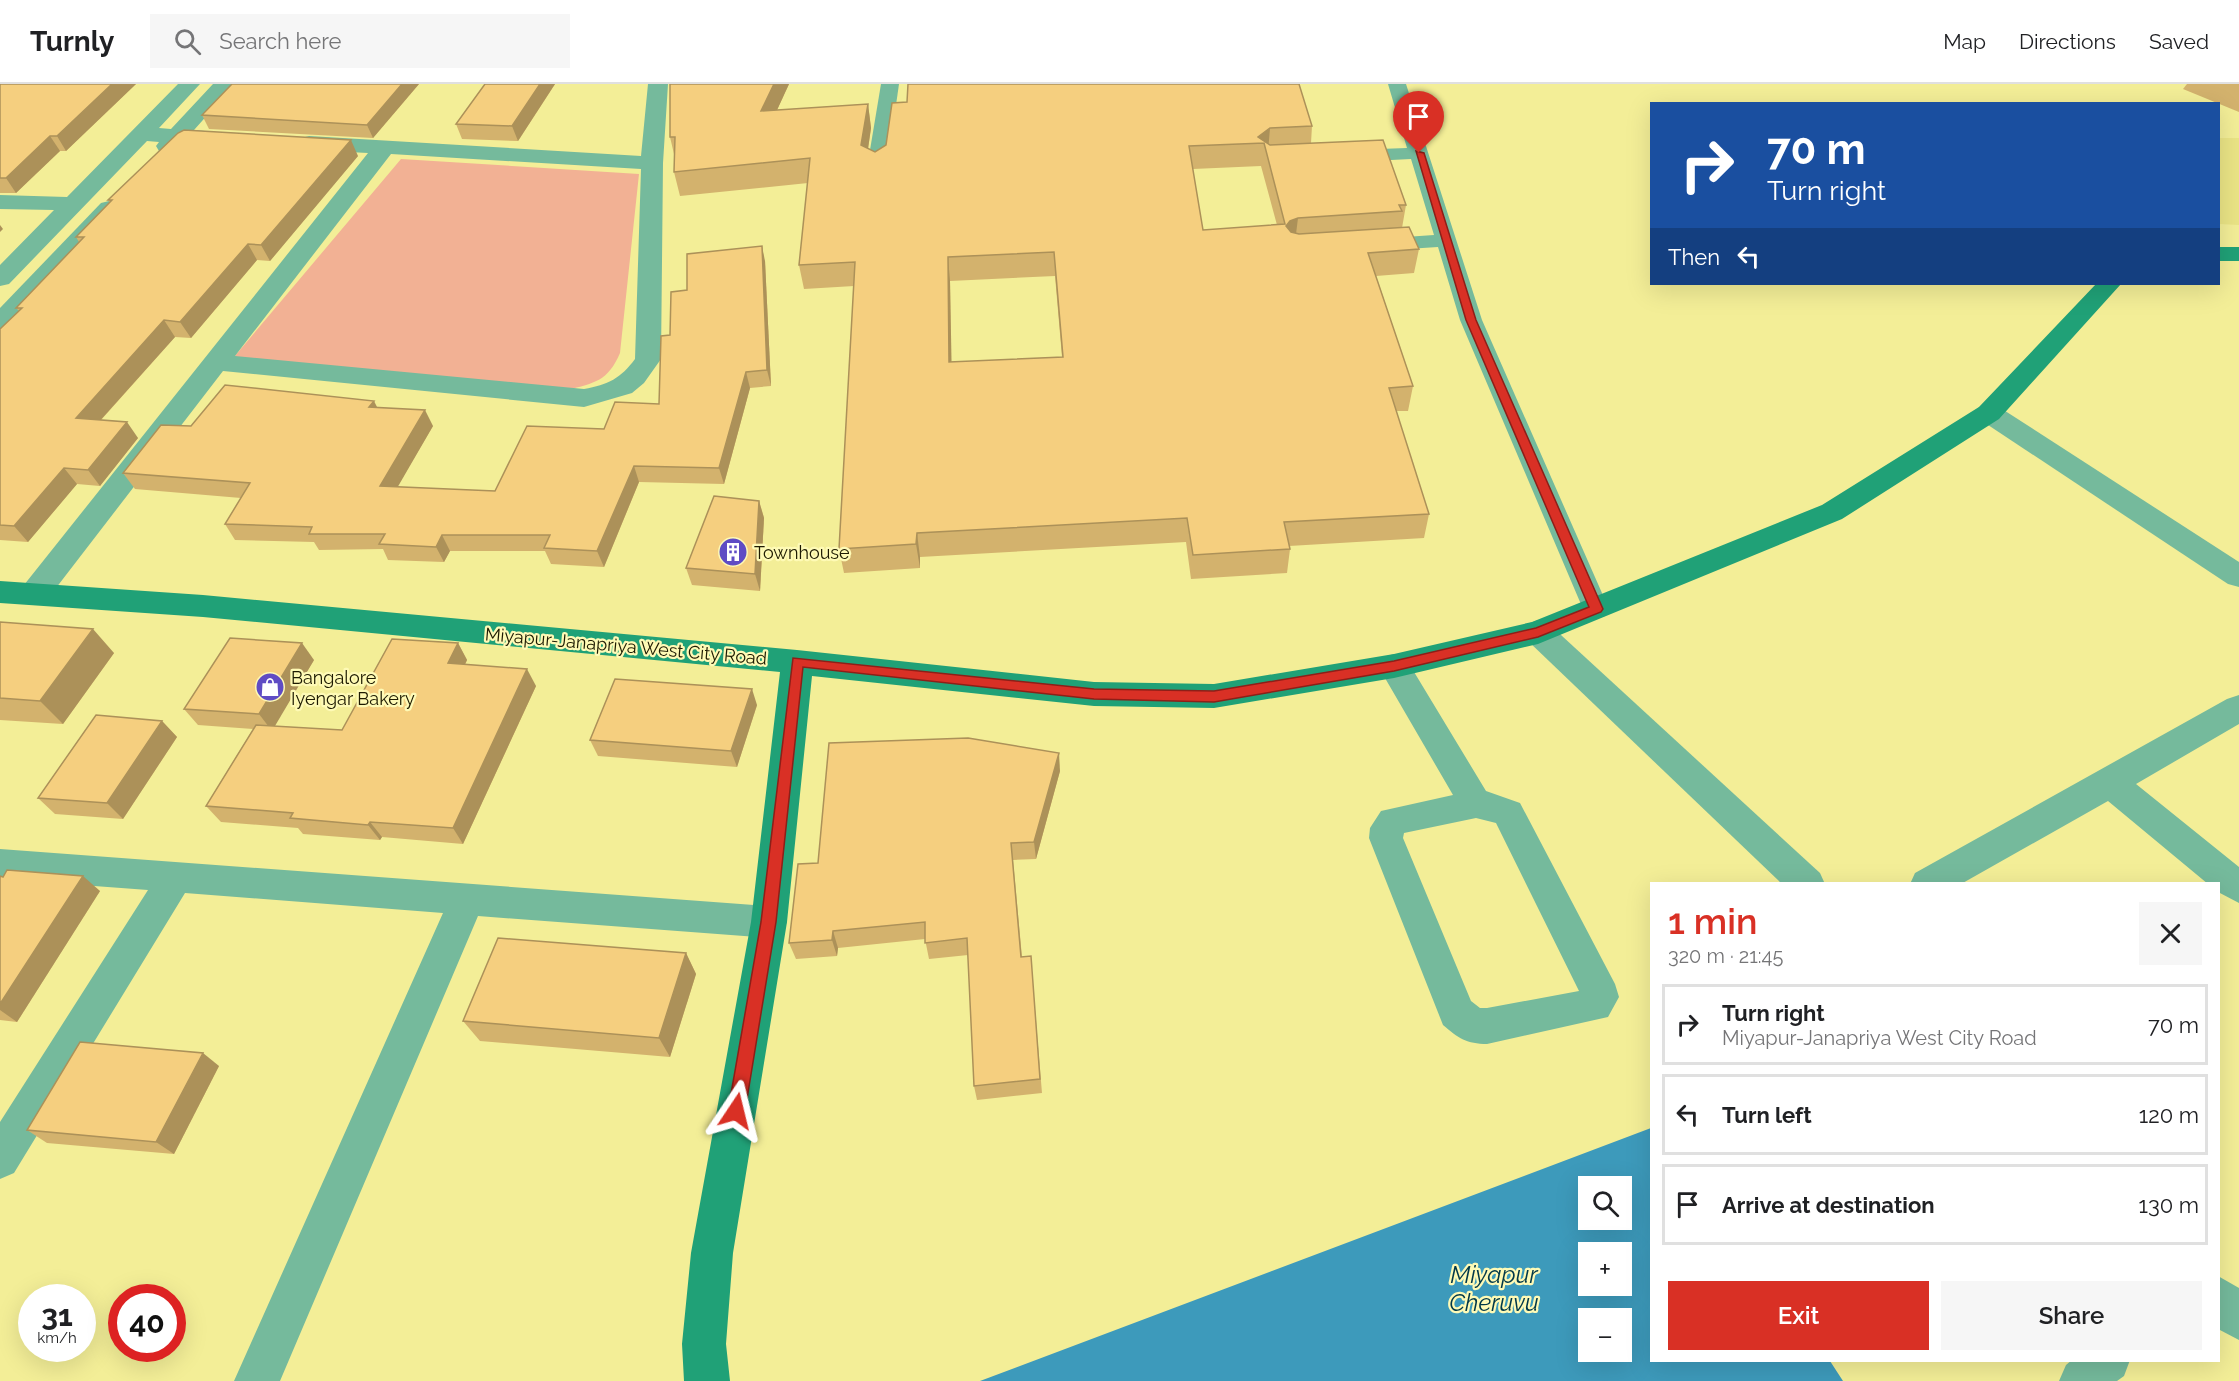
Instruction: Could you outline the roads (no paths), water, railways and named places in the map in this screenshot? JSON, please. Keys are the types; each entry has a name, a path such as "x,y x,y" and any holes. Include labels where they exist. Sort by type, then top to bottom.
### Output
{"street":[{"path":"0,279 190,84"},
{"path":"152,162 225,84"},
{"path":"216,362 584,398 614,392 631,383 648,359 652,163 658,84"},
{"path":"141,134 245,140"},
{"path":"292,142 652,163"},
{"path":"35,593 384,148"},
{"path":"0,323 127,188"},
{"path":"0,201 73,204"},
{"path":"2220,254 2239,254"},
{"name":"Miyapur-Janapriya West City Road","path":"0,592 214,607 797,662 1094,694 1214,696 1394,666 1538,632 1832,512 1989,413 2108,285"},
{"path":"1989,413 2239,576"},
{"path":"1538,632 1806,882"},
{"path":"707,1381 704,1344 712,1253 769,922 797,662"},
{"path":"1394,666 1476,804"},
{"path":"1932,882 2239,708"},
{"path":"2110,783 2239,888"},
{"path":"1476,804 1494,806 1508,813 1596,984 1600,997 1595,1005 1487,1026 1472,1026 1457,1013 1386,838 1387,828 1393,821 1476,804"},
{"path":"0,864 769,922"},
{"path":"0,1159 175,878"},
{"path":"257,1381 467,900"},
{"path":"2220,1300 2239,1318"},
{"path":"2082,1381 2106,1362"}],"lane":[{"path":"877,168 890,84"},
{"path":"1397,84 1471,320 1596,609"},
{"path":"1338,157 1419,153"},
{"path":"1354,246 1446,240"}],"water":[{"name":"Miyapur Cheruvu","path":"1650,1128 1650,1362 1831,1362 1843,1381 980,1381"}],"place":[{"name":"Townhouse","path":"733,552"},
{"name":"Bangalore Iyengar Bakery","path":"270,687"}]}
